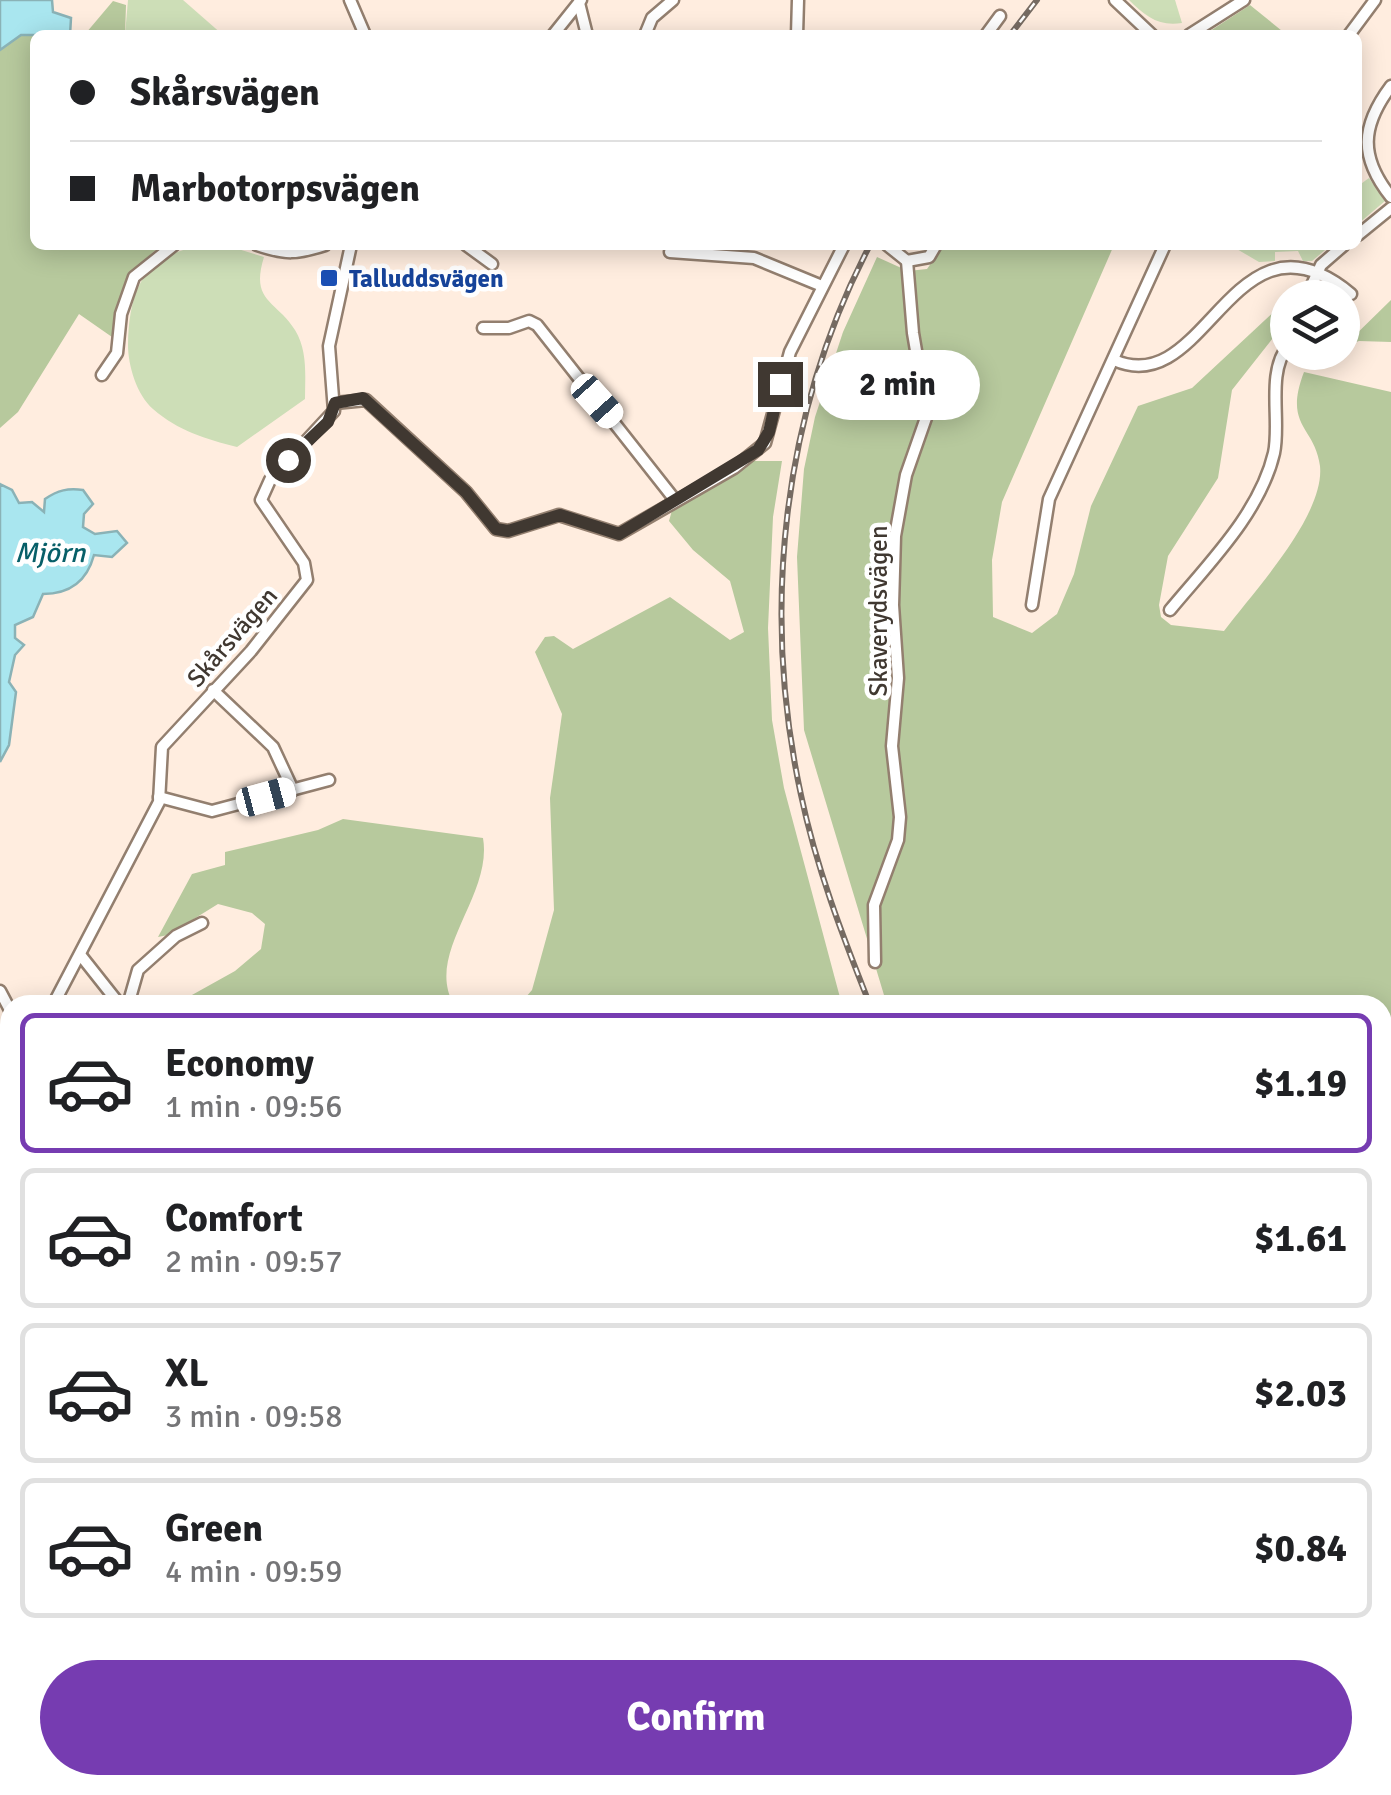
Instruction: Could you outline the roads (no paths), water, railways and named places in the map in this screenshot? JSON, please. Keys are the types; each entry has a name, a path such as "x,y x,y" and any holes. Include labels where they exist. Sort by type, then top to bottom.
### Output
{"street":[{"path":"350,0 363,30"},
{"path":"647,30 652,18 672,0"},
{"path":"797,30 798,0"},
{"path":"1115,0 1147,30"},
{"path":"1198,30 1244,0"},
{"path":"1353,30 1375,0"},
{"path":"557,30 580,2"},
{"path":"580,2 586,30"},
{"path":"990,30 1000,16"},
{"path":"1391,86 1371,118 1366,146 1372,170 1391,196"},
{"path":"1362,232 1391,208"},
{"path":"102,375 117,354 121,314 134,276 168,250"},
{"path":"287,250 306,254 314,250"},
{"path":"350,250 329,346 335,403 366,400 502,531 560,515 619,534 734,468 765,443 790,352 841,250"},
{"path":"473,250 492,264"},
{"path":"893,250 907,261 925,260 932,250"},
{"path":"1032,604 1049,499 1163,250"},
{"path":"1313,280 1339,250"},
{"path":"670,252 754,258 822,286"},
{"name":"Skaverydsvägen","path":"875,962 874,905 898,840 900,817 892,746 898,678 893,605 895,536 906,474 927,414 912,332 907,261"},
{"path":"1114,360 1144,366 1162,360 1261,272 1288,265 1327,280"},
{"path":"482,328 509,328 528,321 537,325 675,500"},
{"path":"1170,610 1235,528 1264,481 1274,452 1279,370"},
{"name":"Skårsvägen","path":"59,995 82,957 99,913 160,798 162,746 307,580 304,563 261,500 270,480 328,422 335,403"},
{"path":"213,690 273,747 293,790"},
{"path":"160,798 206,812 329,780"},
{"path":"131,995 138,970 176,936 202,922"},
{"path":"82,957 112,995"}],"water":[{"path":"0,0 52,0 53,12 71,18 70,30 30,30 30,35 21,35 0,50"},
{"name":"Mjörn","path":"0,484 12,490 19,503 32,502 44,512 45,499 50,496 63,490 83,490 93,504 84,514 83,527 95,534 117,531 127,543 112,557 94,555 82,579 69,589 43,594 33,617 15,625 15,638 24,645 15,655 9,682 16,692 9,745 0,762"}],"railway":[{"path":"1014,30 1037,0"},
{"path":"866,995 822,875 801,795 789,725 782,584 799,444 816,376 840,309 868,250"}],"place":[{"name":"Talluddsvägen","path":"329,278"}]}
